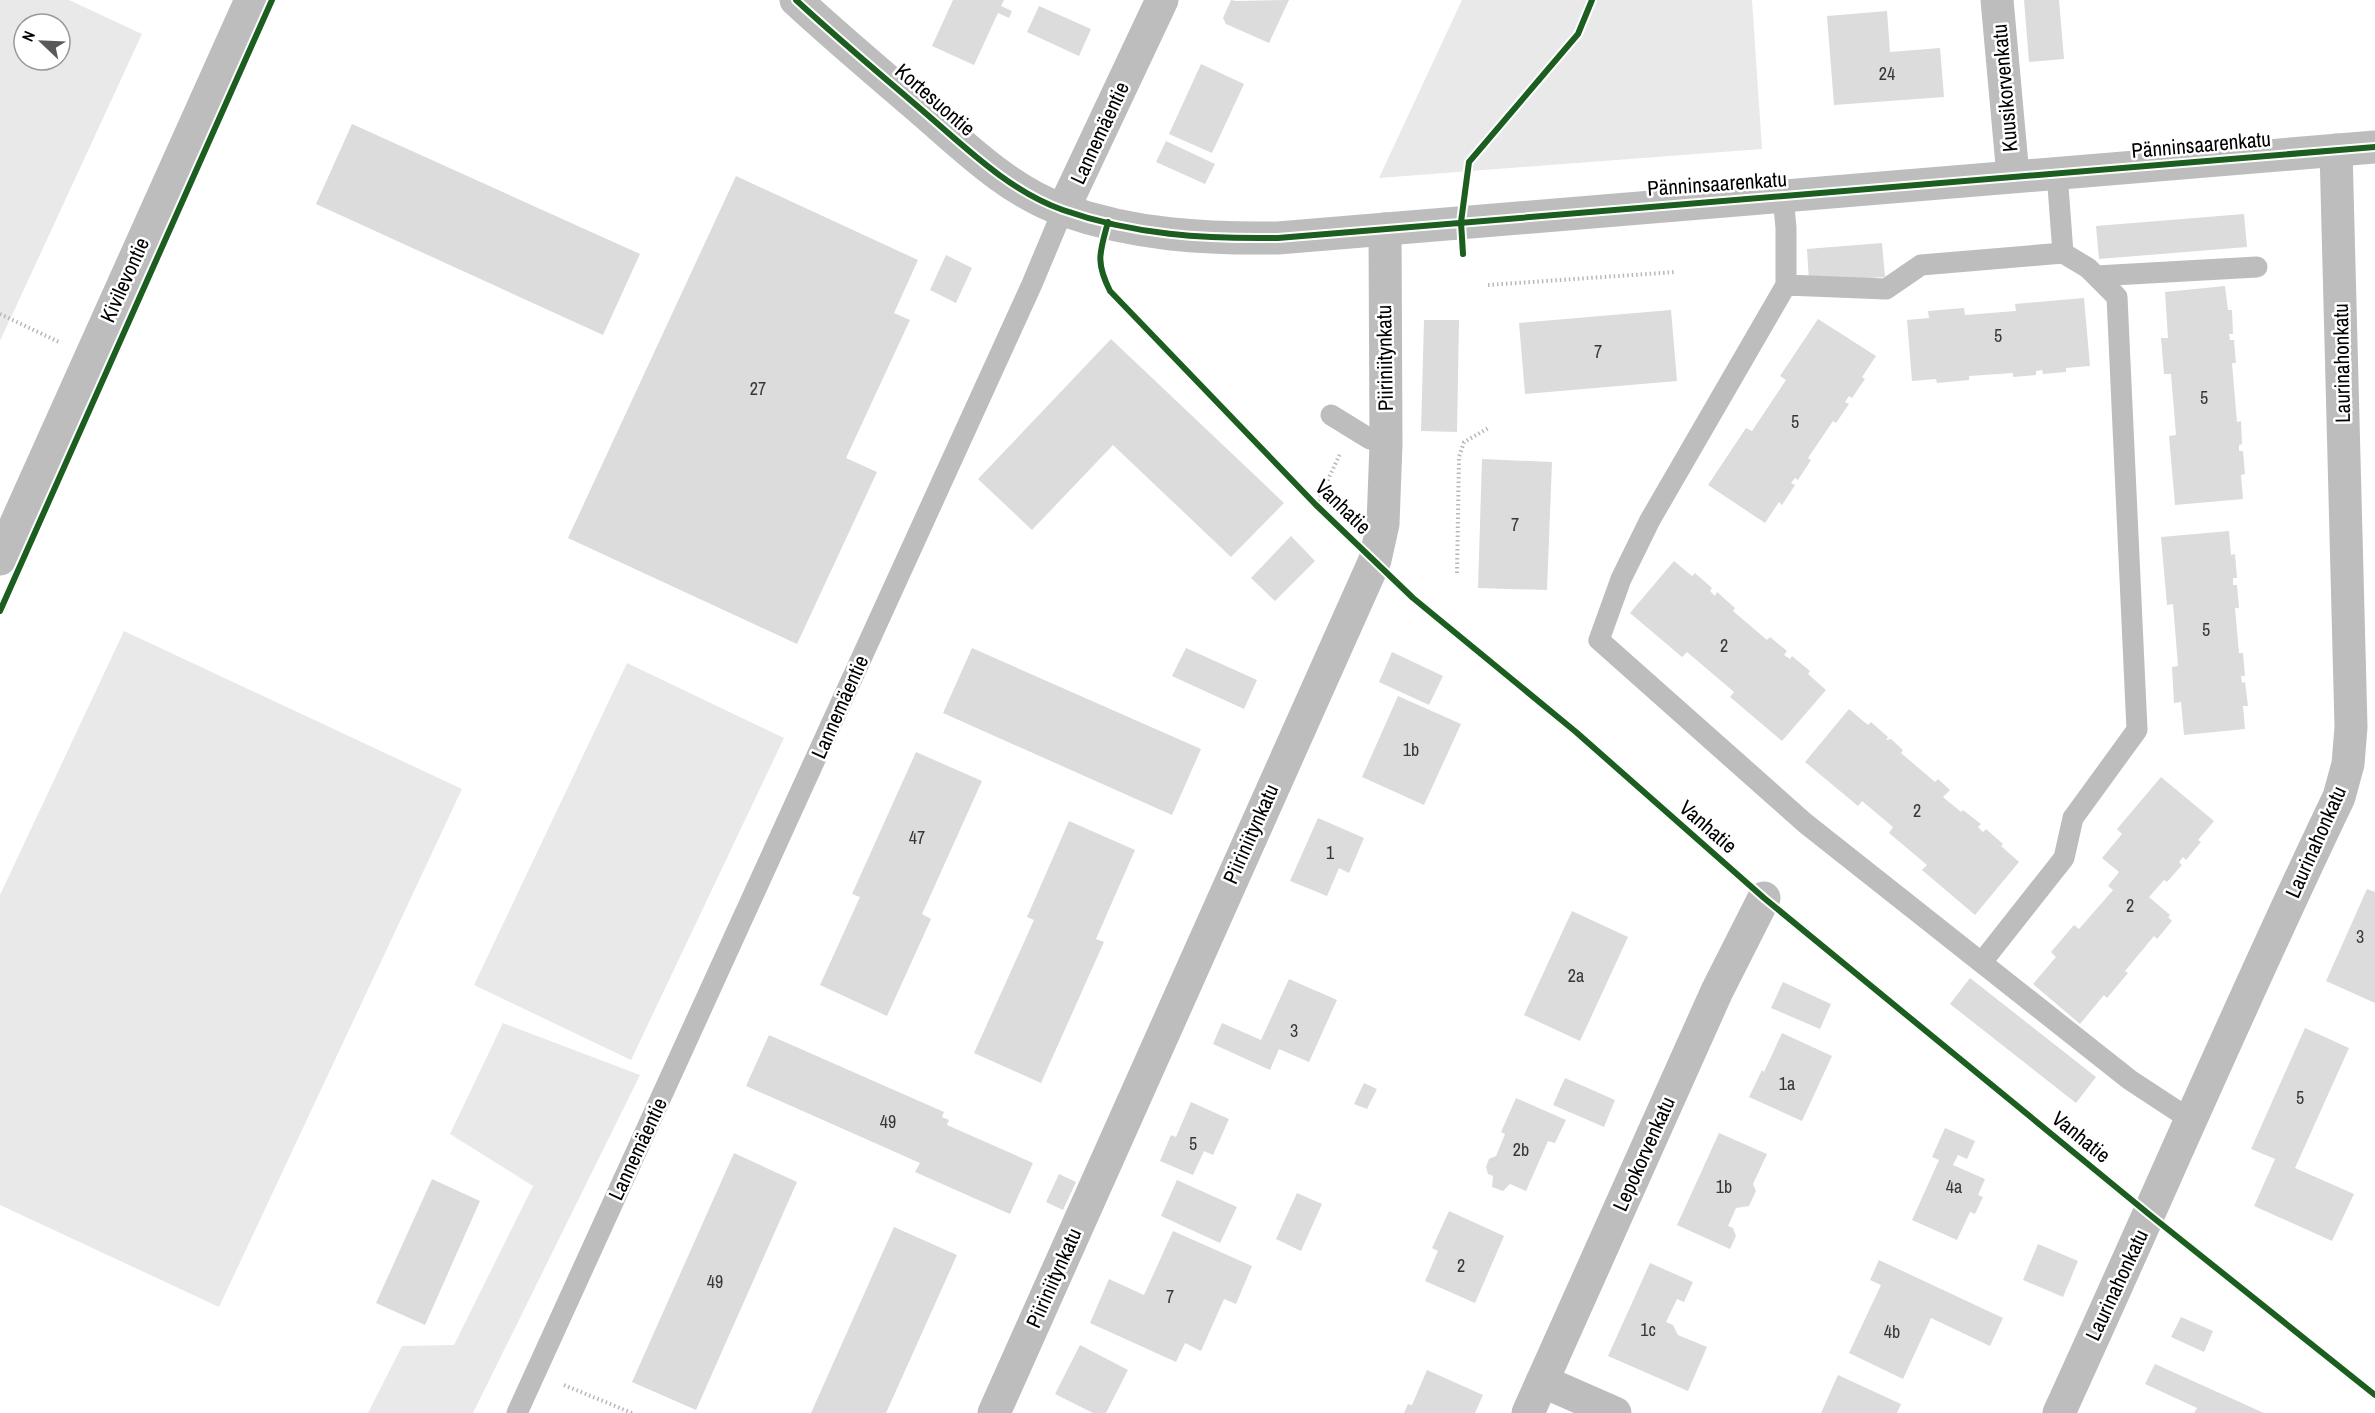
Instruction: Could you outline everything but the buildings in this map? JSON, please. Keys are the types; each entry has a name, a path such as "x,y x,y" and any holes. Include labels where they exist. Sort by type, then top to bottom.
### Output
{"street":[{"name":"Kivilevontie","path":"0,559 251,0"},
{"name":"Kortesuontie","path":"796,0 974,155 1022,190 1063,210"},
{"name":"Lannemäentie","path":"1063,210 1161,0"},
{"name":"Kuusikorvenkatu","path":"1997,0 2013,177"},
{"name":"Pänninsaarenkatu","path":"1063,210 1146,231 1184,237 1278,238 2375,147"},
{"name":"Laurinahonkatu","path":"2059,1413 2244,999 2339,797 2348,764 2351,727 2337,150"},
{"name":"Piiriniitynkatu","path":"994,1413 1375,560 1383,524 1386,444 1385,229"},
{"name":"Lepokorvenkatu","path":"1528,1413 1717,991 1764,898"},
{"path":"1542,1381 1615,1413"}],"lane":[{"path":"2057,173 2063,253"},
{"path":"1783,196 1786,228 1786,285 1650,519 1621,579 1599,640 1805,823 2130,1080 2191,1120"},
{"name":"Lannemäentie","path":"517,1413 790,817 1063,210"},
{"path":"1786,285 1886,289 1921,266 2063,253 2088,268 2117,297 2137,730 2073,818 2064,858 1982,962"},
{"path":"2096,276 2257,267"},
{"path":"1330,415 1370,440 1386,444"}],"path":[{"path":"1488,285 1676,272"},
{"path":"0,314 91,357"},
{"path":"1457,573 1459,458 1464,442 1490,427"},
{"path":"1316,505 1352,429"},
{"path":"535,1373 632,1413"}],"shaded area":[{"path":"0,0 69,0 142,34 0,341"},
{"path":"1462,0 1752,0 1762,149 1379,178"},
{"path":"124,631 462,789 219,1307 0,1205 0,895"},
{"path":"627,663 784,738 631,1060 474,985"},
{"path":"503,1023 640,1075 473,1413 368,1413 402,1346 454,1345 533,1186 450,1134"}],"cycle path":[{"path":"0,611 272,0"},
{"path":"796,0 972,153 1024,192 1063,210 1090,218 1169,234 1223,238 1278,238 2375,147"},
{"path":"1463,254 1461,222 1469,162 1578,34 1592,0"},
{"name":"Vanhatie","path":"1108,222 1100,256 1102,272 1110,291 1316,505 1413,598 1576,732 1764,898 2150,1215 2375,1395"}]}
